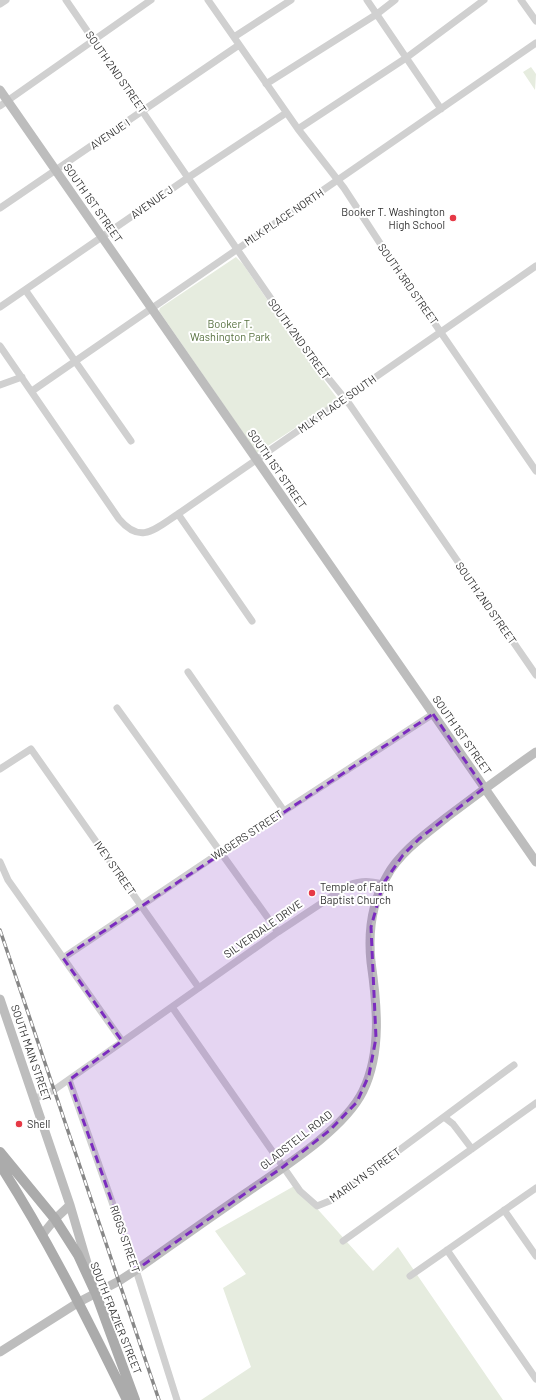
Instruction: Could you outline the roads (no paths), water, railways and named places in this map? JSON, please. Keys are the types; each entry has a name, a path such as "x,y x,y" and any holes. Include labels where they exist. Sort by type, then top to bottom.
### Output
{"main road":[{"name":"SOUTH FRAZIER STREET","path":"0,1152 55,1219 78,1255 96,1294 135,1400"},
{"name":"SOUTH FRAZIER STREET","path":"0,1165 42,1235 79,1302 127,1400"}],"street":[{"path":"0,4 6,0"},
{"name":"SOUTH 2ND STREET","path":"66,0 144,111 311,357 344,399 536,675"},
{"path":"4,103 151,0"},
{"name":"SOUTH 3RD STREET","path":"208,0 286,113 337,180 536,471"},
{"path":"234,37 291,0"},
{"path":"367,0 441,109"},
{"path":"266,84 377,14 395,0"},
{"path":"298,129 406,58 484,0"},
{"path":"522,0 536,21"},
{"name":"MLK PLACE NORTH","path":"32,391 536,43"},
{"name":"AVENUE I","path":"0,208 239,45"},
{"name":"SOUTH 1ST STREET","path":"0,90 4,103 56,170 103,237 151,309 536,862"},
{"name":"AVENUE J","path":"0,308 188,177 286,113"},
{"name":"MLK PLACE SOUTH","path":"32,391 119,519 128,530 135,533 143,533 154,529 178,514 441,332 535,270"},
{"path":"26,291 131,440"},
{"path":"0,346 32,391"},
{"path":"0,385 22,377"},
{"path":"178,514 252,621"},
{"path":"188,672 284,811"},
{"path":"117,708 278,932"},
{"name":"WAGERS STREET","path":"63,958 221,852 433,714"},
{"name":"IVEY STREET","path":"0,769 31,749 199,988"},
{"path":"383,884 387,875 403,855 419,839 484,788 536,752"},
{"path":"0,862 8,880 122,1042"},
{"name":"SILVERDALE DRIVE","path":"34,1099 54,1090 69,1080 278,932 349,885 365,881 383,884"},
{"name":"GLADSTELL ROAD","path":"0,1352 79,1302 96,1294 136,1270 283,1167 330,1130 351,1110 364,1090 374,1060 376,1038 370,948 371,927 373,909 383,884"},
{"name":"SOUTH MAIN STREET","path":"0,999 70,1205 96,1294"},
{"name":"MARILYN STREET","path":"172,1007 300,1191 318,1206 332,1200 514,1065"},
{"name":"RIGGS STREET","path":"69,1080 136,1270 177,1400"},
{"path":"343,1241 536,1103"},
{"path":"444,1118 453,1124 472,1149"},
{"path":"410,1276 536,1188"},
{"path":"42,1235 55,1219 70,1205"},
{"path":"504,1210 536,1256"},
{"path":"447,1250 536,1379"}],"railway":[{"path":"0,930 159,1400"}],"place":[{"name":"Booker T. Washington High School","path":"453,218"},
{"name":"Temple of Faith Baptist Church","path":"312,893"},
{"name":"Shell","path":"19,1124"}],"park label":[{"name":"Booker T. Washington Park","path":"230,330"}]}
